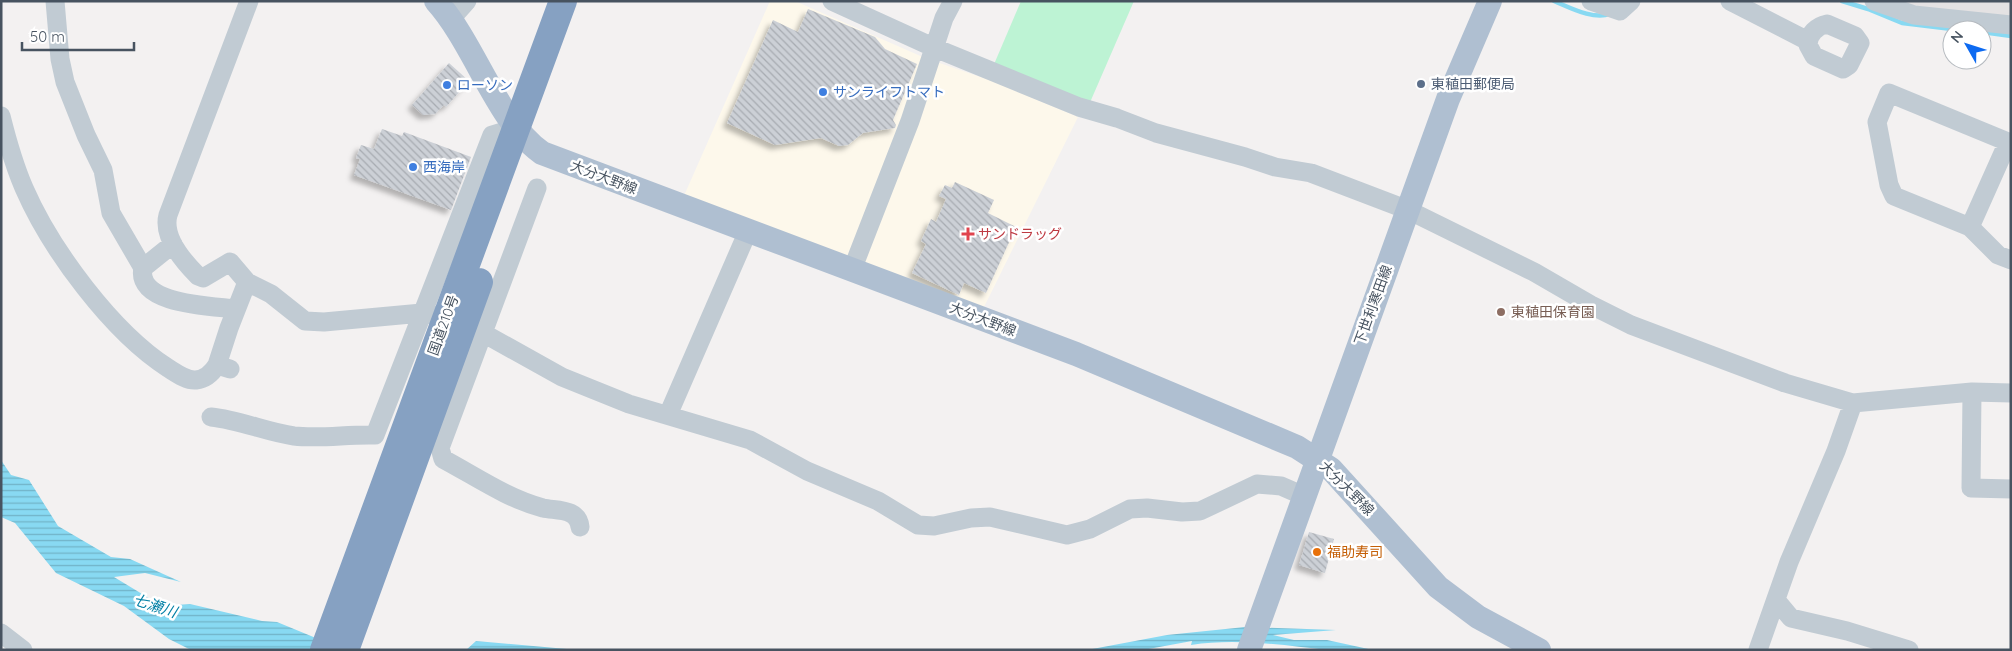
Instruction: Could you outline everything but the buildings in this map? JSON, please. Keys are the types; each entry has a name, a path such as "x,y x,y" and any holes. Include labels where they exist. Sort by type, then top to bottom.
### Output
{"highway":[{"name":"国道210号","path":"523,136 563,1"},
{"name":"国道210号","path":"324,650 387,504 523,136 582,1"},
{"name":"国道210号","path":"345,650 387,504"}],"main road":[{"name":"大分大野線","path":"436,1 451,19 523,136 542,153 1144,380 1285,440 1318,459 1343,481 1438,587 1478,617 1539,650"},
{"name":"下世利寒田線","path":"1249,650 1448,99 1490,1"}],"street":[{"path":"55,1 60,60 65,82 86,135 103,170 111,213 143,268 142,274 145,282 158,295 177,301 236,309"},
{"path":"249,1 168,216 167,228 173,244 198,276 203,278 208,276 230,262 247,282 272,294 305,321 454,322 556,375 629,404 750,440 807,472 870,497 907,520 926,526 990,517 1061,534 1075,534 1130,510 1147,508 1182,512 1200,511 1258,484 1281,486 1304,496"},
{"path":"451,19 467,1"},
{"path":"832,1 934,48 1079,107 1124,120 1156,133 1245,156 1275,167 1311,173 1408,210 1534,272 1591,305 1631,324 1785,383 1853,403 1972,392 2011,393"},
{"path":"852,270 893,166 944,18 953,1"},
{"path":"1590,1 1620,11 1631,1"},
{"path":"1730,1 1808,41"},
{"path":"1874,1 1914,15 2011,25"},
{"path":"1970,226 2004,167 2008,142 1889,93 1877,122 1889,186 1894,196 1970,226 1998,255 2011,260"},
{"path":"1,116 6,139 24,189 56,246 112,319 136,344 178,375 195,380 206,377 224,367 236,309 247,282"},
{"path":"523,136 492,135 454,322 440,454 443,459 520,499 544,508 575,515 579,519 580,527"},
{"path":"212,416 239,420 264,429 294,436 375,435 454,322 537,188"},
{"path":"668,415 748,231"},
{"path":"143,268 173,244"},
{"path":"1972,392 1972,488 2011,489"},
{"path":"1758,650 1776,600 1850,416 1853,403"},
{"path":"1776,600 1791,618 1847,631 1909,650"},
{"path":"1,633 23,650"}],"shaded area":[{"path":"770,1 795,1 925,58 992,81 1078,117 982,311 683,198"},
{"path":"1886,1 2011,1 2011,21"}],"green space":[{"path":"1021,1 1134,1 1088,107 992,69"}],"water":[{"name":"七瀬川","path":"1,460 11,475 29,480 58,526 111,557 130,559 181,582 145,573 114,577 162,606 190,604 262,621 277,622 345,650 191,650 169,639 124,606 56,573 15,523 1,517"},
{"path":"1245,627 1336,630 1273,635 1294,640 1327,640 1373,650 1327,650 1242,642 1191,645 1192,641 1143,650 1087,650 1167,635"},
{"path":"476,641 578,650 466,650"}],"waterway":[{"path":"1554,1 1589,14 1610,14"},
{"path":"1842,1 1902,23 1942,28"},
{"path":"1992,33 2011,36"}],"place":[{"name":"東稙田郵便局","path":"1421,84"},
{"name":"ローソン","path":"447,85"},
{"name":"サンライフトマト","path":"823,92"},
{"name":"西海岸","path":"413,167"},
{"name":"サンドラッグ","path":"968,234"},
{"name":"東稙田保育園","path":"1501,312"},
{"name":"福助寿司","path":"1317,552"}]}
